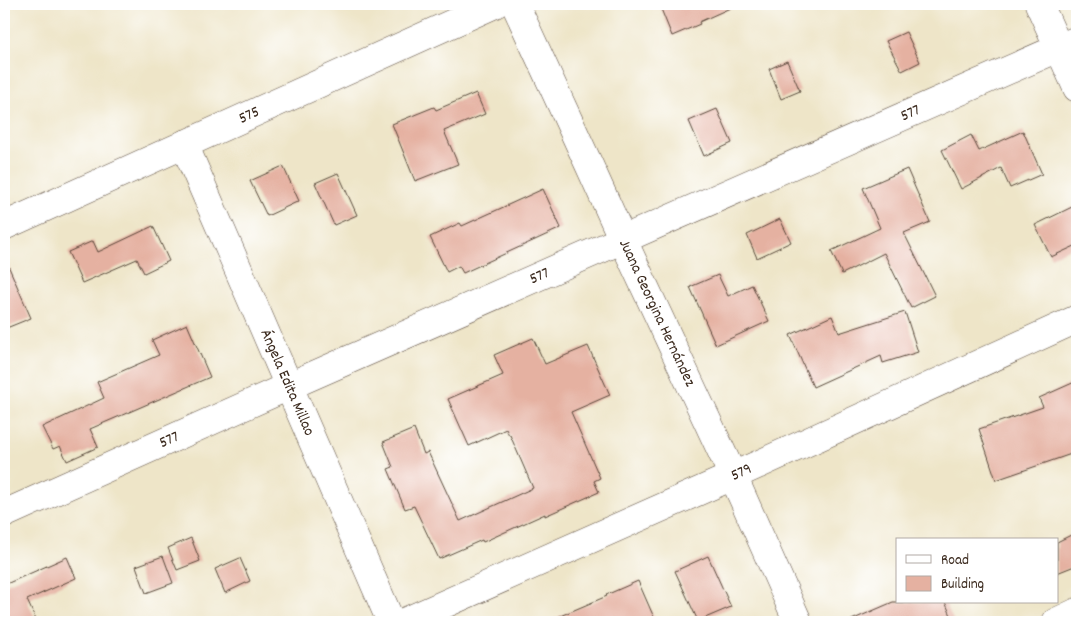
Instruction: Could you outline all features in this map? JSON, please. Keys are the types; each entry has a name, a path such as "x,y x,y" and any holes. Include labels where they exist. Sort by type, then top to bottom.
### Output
{"street":[{"name":"575","path":"4,226 495,4"},
{"name":"Juana Georgina Hernández","path":"514,4 798,622"},
{"path":"1039,4 1068,44 1077,88"},
{"name":"577","path":"4,514 290,386 1068,44"},
{"name":"Ángela Edita Millao","path":"184,144 391,622"},
{"name":"579","path":"404,622 732,476 1077,319"},
{"path":"1056,622 1077,612"}],"building":[{"path":"659,4 739,4 672,36"},
{"path":"906,32 920,62 902,71 886,41"},
{"path":"787,61 800,91 781,99 769,69"},
{"path":"476,93 485,114 444,131 458,164 415,181 392,124 434,107 436,110"},
{"path":"717,109 732,143 704,156 689,121"},
{"path":"1023,131 1042,174 1010,188 1001,168 961,189 942,150 971,135 979,151"},
{"path":"283,166 299,201 267,216 250,181"},
{"path":"907,169 930,222 904,233 935,296 911,308 884,253 842,274 831,251 880,228 863,188"},
{"path":"338,173 357,215 334,225 315,183"},
{"path":"543,189 561,228 463,273 459,266 447,272 430,237 460,223 462,226"},
{"path":"1072,207 1077,219 1077,245 1051,257 1035,225"},
{"path":"780,219 791,242 757,258 747,235"},
{"path":"153,226 169,261 144,273 137,259 82,283 68,252 93,241 98,252"},
{"path":"4,256 31,318 4,329"},
{"path":"718,275 728,296 752,285 769,321 716,345 690,287"},
{"path":"905,312 918,352 883,363 881,356 813,387 790,335 832,316 839,333"},
{"path":"187,324 210,377 90,429 98,447 67,461 60,446 53,449 42,427 104,398 97,382 159,355 152,340"},
{"path":"533,338 545,364 588,346 610,395 571,412 600,478 594,481 599,492 439,559 414,506 405,509 388,469 393,467 383,442 414,429 424,454 428,452 460,521 533,488 506,429 469,446 448,399 503,375 494,355"},
{"path":"1077,381 1077,452 996,480 979,429 1043,407 1039,398"},
{"path":"1077,532 1077,565 1058,573 1058,542"},
{"path":"191,538 200,561 177,570 168,548"},
{"path":"163,556 173,583 146,593 136,566"},
{"path":"708,556 731,607 698,621 675,571"},
{"path":"67,557 76,578 27,600 37,622 4,622 4,585"},
{"path":"240,558 250,581 225,593 215,569"},
{"path":"638,581 656,622 546,622 607,596"},
{"path":"896,602 896,604 946,604 954,622 847,622"}]}
